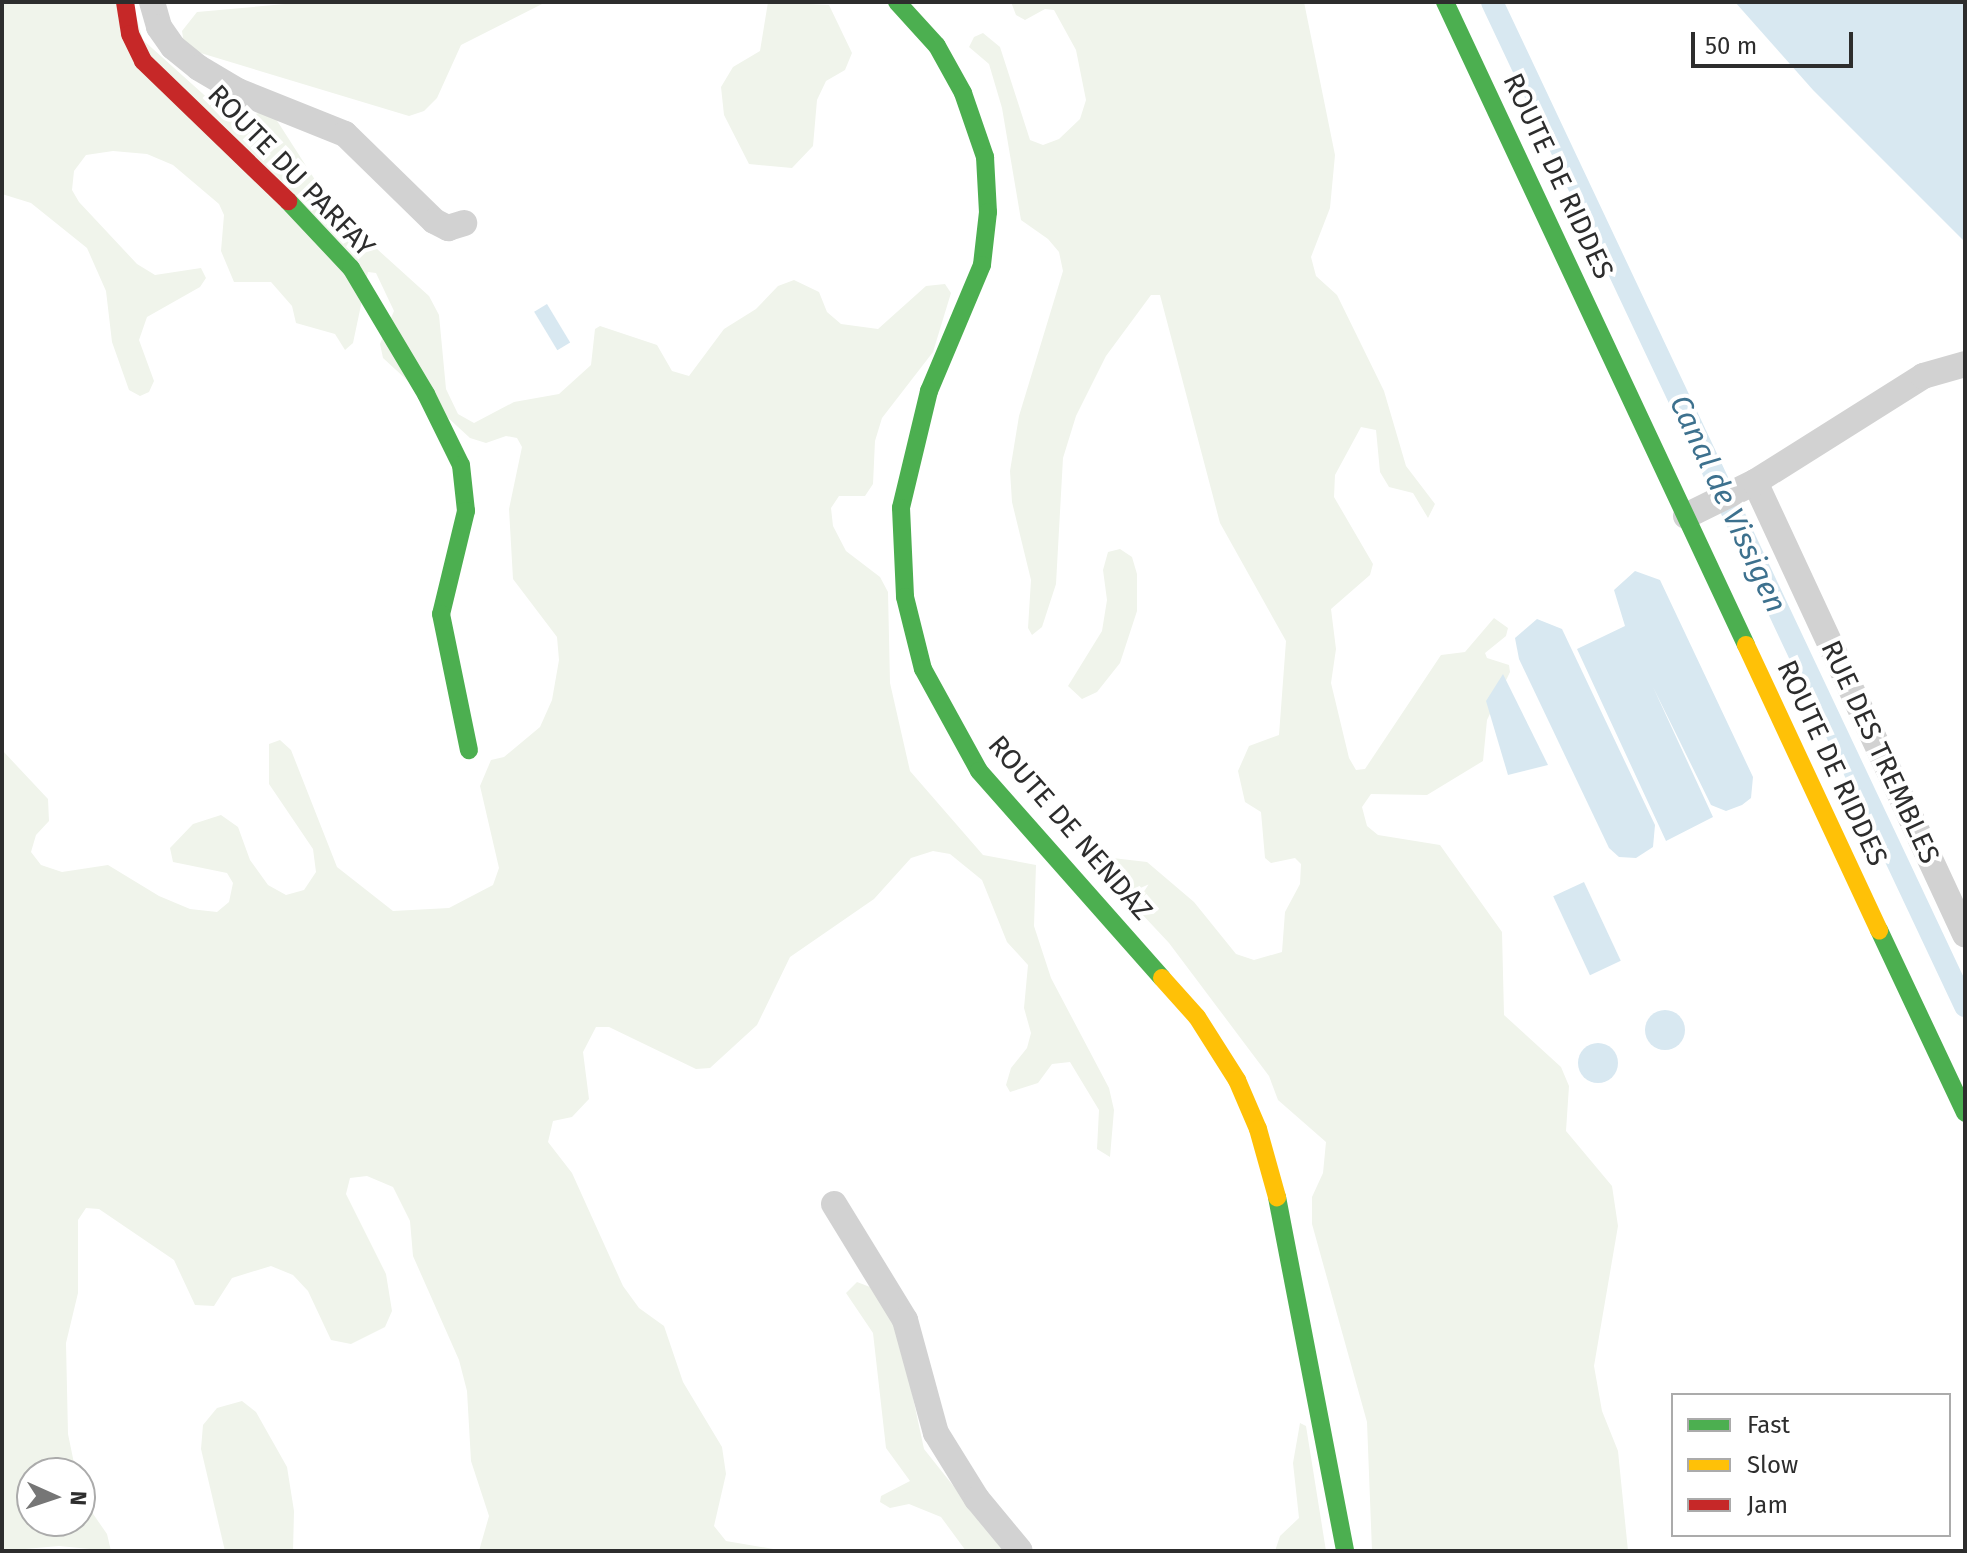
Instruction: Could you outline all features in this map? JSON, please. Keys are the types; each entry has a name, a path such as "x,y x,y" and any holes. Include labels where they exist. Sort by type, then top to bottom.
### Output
{"street":[{"name":"ROUTE DU PARFAY","path":"125,2 130,34 143,61 247,157 351,268 426,394 461,465 466,511 441,614 469,750"},
{"name":"ROUTE DE NENDAZ","path":"897,2 937,46 963,93 985,157 988,212 982,265 929,391 909,459 901,508 905,597 919,656 940,708 979,771 1197,1017 1237,1080 1258,1129 1283,1219 1345,1551"},
{"name":"ROUTE DE RIDDES","path":"1445,2 1965,1113"},
{"path":"152,3 173,47 199,68 238,91 345,134 434,221 448,228 464,223"},
{"path":"1686,516 1755,482 1923,376 1965,364"},
{"name":"RUE DES TREMBLES","path":"1755,482 1965,935"},
{"path":"834,1204 905,1320 936,1433 977,1499 1020,1551"}],"shaded area":[{"path":"2,2 132,2 143,40 232,120 259,113 274,116 335,211 429,296 439,315 446,389 458,414 474,423 514,402 559,394 591,365 595,329 600,326 657,345 672,371 689,376 724,329 756,309 778,286 794,280 819,292 827,312 841,324 878,329 926,286 945,284 951,293 933,352 882,418 875,441 873,484 865,496 839,496 831,508 833,526 846,551 880,577 888,592 890,683 910,771 983,855 1036,865 1034,926 1051,978 1109,1088 1114,1110 1110,1157 1097,1149 1099,1110 1070,1062 1052,1064 1038,1083 1010,1092 1006,1085 1011,1068 1027,1048 1031,1033 1024,1008 1028,965 1007,942 982,880 950,854 933,851 911,858 874,899 790,957 757,1025 710,1068 696,1069 609,1027 596,1027 583,1052 589,1099 572,1117 553,1121 548,1142 572,1173 623,1286 639,1308 664,1326 683,1382 722,1447 726,1474 714,1526 726,1541 785,1551 479,1551 489,1516 471,1461 467,1391 459,1360 413,1256 410,1221 393,1187 367,1176 350,1178 346,1194 386,1274 392,1311 385,1327 351,1344 331,1340 308,1291 293,1275 271,1266 232,1278 214,1306 195,1305 174,1260 99,1209 86,1208 78,1220 78,1293 66,1343 68,1434 73,1457 16,1457 16,1537 96,1537 96,1518 107,1534 111,1551 59,1546 2,1551 2,750 48,799 49,821 36,835 31,852 41,865 62,872 108,865 159,896 190,909 217,912 229,902 233,883 227,873 173,862 170,848 193,824 221,815 238,827 250,860 268,885 286,895 304,890 316,872 313,849 269,784 269,744 280,740 291,750 337,867 393,911 449,908 493,885 499,868 480,786 491,760 504,757 540,727 552,700 559,660 557,637 513,579 509,509 522,447 517,438 506,436 486,443 470,438 383,358 380,344 394,311 376,273 368,272 353,343 345,350 335,334 296,323 292,306 271,282 234,282 221,251 224,215 219,204 173,165 147,154 113,151 86,155 74,171 72,190 79,202 137,264 155,275 201,268 206,278 200,287 147,317 139,340 154,381 149,392 140,396 129,390 112,342 106,291 87,248 31,203 2,194"},
{"path":"308,2 546,2 461,45 437,98 424,111 409,116 194,51 184,44 182,31 197,12"},
{"path":"768,2 829,5 852,53 845,70 826,81 817,100 813,146 792,168 749,164 724,115 721,87 733,67 760,51"},
{"path":"1011,2 1304,2 1335,155 1330,208 1311,257 1316,276 1337,295 1384,391 1406,466 1435,504 1428,518 1413,493 1389,487 1380,472 1376,430 1361,427 1335,475 1334,497 1373,564 1370,575 1331,609 1336,649 1331,683 1349,758 1356,770 1365,769 1441,655 1465,652 1494,618 1508,628 1506,636 1485,653 1487,658 1509,665 1510,672 1487,720 1483,761 1427,795 1371,794 1362,807 1367,826 1378,835 1440,845 1502,932 1504,1015 1561,1067 1569,1086 1566,1131 1612,1186 1618,1226 1594,1366 1602,1411 1618,1451 1628,1551 1372,1551 1367,1422 1312,1224 1312,1197 1323,1173 1326,1142 1278,1100 1269,1076 1169,943 1110,880 1097,875 1095,861 1104,857 1147,862 1194,902 1236,954 1254,960 1282,952 1285,912 1300,884 1301,864 1295,858 1271,863 1265,858 1261,812 1245,802 1238,771 1249,746 1279,735 1286,641 1220,523 1160,295 1151,295 1106,356 1076,416 1063,458 1056,584 1042,627 1032,635 1028,628 1031,580 1012,502 1010,471 1019,416 1063,271 1059,252 1048,239 1021,220 1002,108 989,64 969,47 974,37 983,33 1000,47 1030,140 1043,145 1059,139 1080,119 1086,100 1076,50 1054,10 1045,9 1025,20 1016,15"},
{"path":"1735,2 1965,2 1965,242 1813,90"},
{"path":"547,304 570,343 557,350 534,312"},
{"path":"1120,549 1132,557 1137,574 1137,611 1120,663 1097,692 1082,699 1068,686 1102,631 1107,600 1103,570 1108,552"},
{"path":"1635,571 1660,580 1753,777 1751,798 1742,805 1726,811 1711,805 1653,687 1713,817 1666,841 1577,649 1625,626 1614,590"},
{"path":"1537,619 1562,629 1655,825 1653,847 1636,858 1619,857 1609,848 1519,659 1515,638"},
{"path":"1503,674 1548,765 1508,775 1486,701"},
{"path":"1584,882 1621,961 1590,975 1553,896"},
{"path":"1665,1010 1679,1016 1685,1030 1679,1044 1665,1050 1651,1044 1645,1030 1651,1016"},
{"path":"1598,1043 1612,1049 1618,1063 1612,1077 1598,1083 1584,1077 1578,1063 1584,1049"},
{"path":"857,1282 870,1287 898,1328 924,1449 1005,1551 966,1551 941,1517 909,1504 890,1508 880,1502 881,1496 910,1481 886,1448 873,1333 846,1293"},
{"path":"242,1401 256,1412 287,1467 294,1511 293,1551 225,1551 201,1449 203,1425 217,1408"},
{"path":"1300,1423 1306,1426 1326,1551 1275,1551 1280,1536 1299,1518 1293,1463"}],"waterway":[{"name":"Canal de Vissigen","path":"1492,2 1965,1006"},
{"path":"1863,841 1874,815"}],"traffic: fast":[{"path":"897,2 937,46 963,93 985,157 988,212 982,265 929,391 901,508 905,597 923,669 979,771 1162,978"},
{"path":"1445,2 1746,645"},
{"path":"288,201 351,268 426,394 461,465 466,511 441,614 469,750"},
{"path":"1879,930 1965,1113"},
{"path":"1277,1197 1345,1551"}],"traffic: slow":[{"path":"1746,645 1879,930"},
{"path":"1162,978 1197,1017 1237,1080 1258,1129 1277,1197"}],"traffic: jam":[{"path":"125,2 130,34 143,61 288,201"}]}
